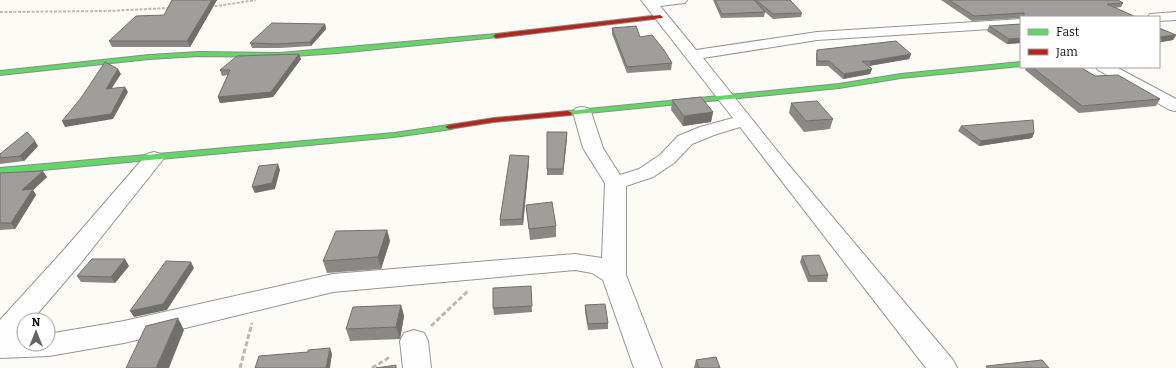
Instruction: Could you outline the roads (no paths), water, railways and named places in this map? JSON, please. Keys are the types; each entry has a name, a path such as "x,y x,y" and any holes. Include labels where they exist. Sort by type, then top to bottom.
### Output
{"street":[{"path":"0,73 65,64 134,58 236,54 290,54 522,33 680,0"},
{"path":"652,7 727,98 790,179 943,368"},
{"path":"1160,17 1176,16"},
{"path":"692,55 817,36 1020,23"},
{"path":"0,171 394,135 494,120 727,98 839,86 901,76 1020,64"},
{"path":"1106,68 1176,106"},
{"path":"582,112 593,148 615,183 614,275 648,368"},
{"path":"615,183 646,173 667,159 685,140 707,131 744,120"},
{"path":"0,338 71,258 154,158"},
{"path":"0,347 49,345 124,332 333,283 575,262 598,265 614,275"}]}
